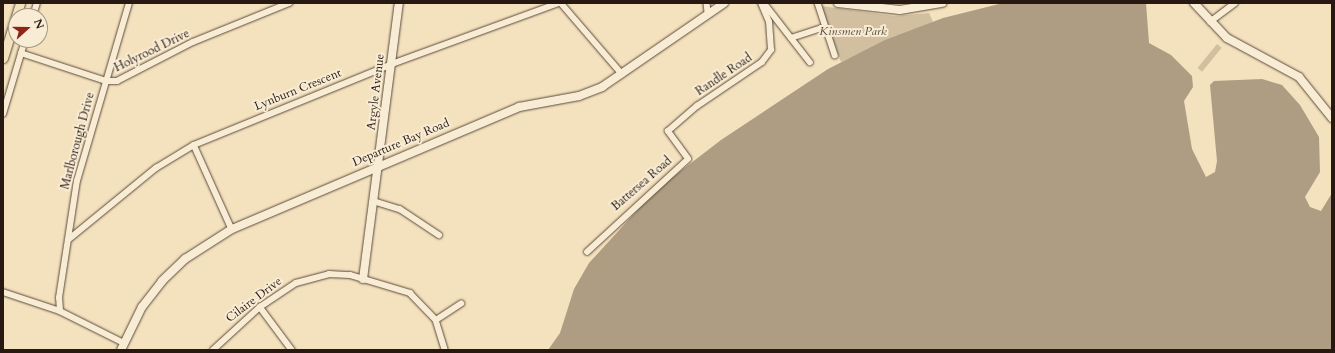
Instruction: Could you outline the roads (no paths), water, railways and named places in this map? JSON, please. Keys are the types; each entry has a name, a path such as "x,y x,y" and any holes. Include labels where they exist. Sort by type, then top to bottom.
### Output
{"main road":[{"path":"3,58 20,3"},
{"name":"Argyle Avenue","path":"363,279 399,3"},
{"name":"Departure Bay Road","path":"123,346 162,281 185,259 232,229 378,166 519,108 579,96 622,74 708,12 724,3"},
{"path":"838,3 900,10 936,4"},
{"path":"1194,3 1210,22 1240,47 1299,77 1332,118"}],"street":[{"name":"Marlborough Drive","path":"60,311 68,240 77,181 129,3"},
{"name":"Holyrood Drive","path":"21,53 106,81 117,81 193,42 289,3"},
{"name":"Lynburn Crescent","path":"68,240 156,168 194,145 392,64 560,3"},
{"path":"560,3 622,74"},
{"path":"707,3 708,12"},
{"path":"762,3 810,62"},
{"name":"Randle Road","path":"668,132 766,56 772,37 762,3"},
{"path":"818,3 824,27 835,55"},
{"path":"1210,22 1235,3"},
{"path":"791,38 824,27"},
{"path":"3,114 23,48"},
{"name":"Battersea Road","path":"587,252 688,159 668,132"},
{"path":"194,145 232,229"},
{"path":"374,201 400,209 439,236"},
{"name":"Cilaire Drive","path":"213,350 260,307 296,283 316,275 343,274 410,294 436,320 445,350"},
{"path":"3,292 60,311 123,346"},
{"path":"436,320 461,304"},
{"path":"260,307 292,350"}],"park label":[{"name":"Kinsmen Park","path":"853,32"}]}
